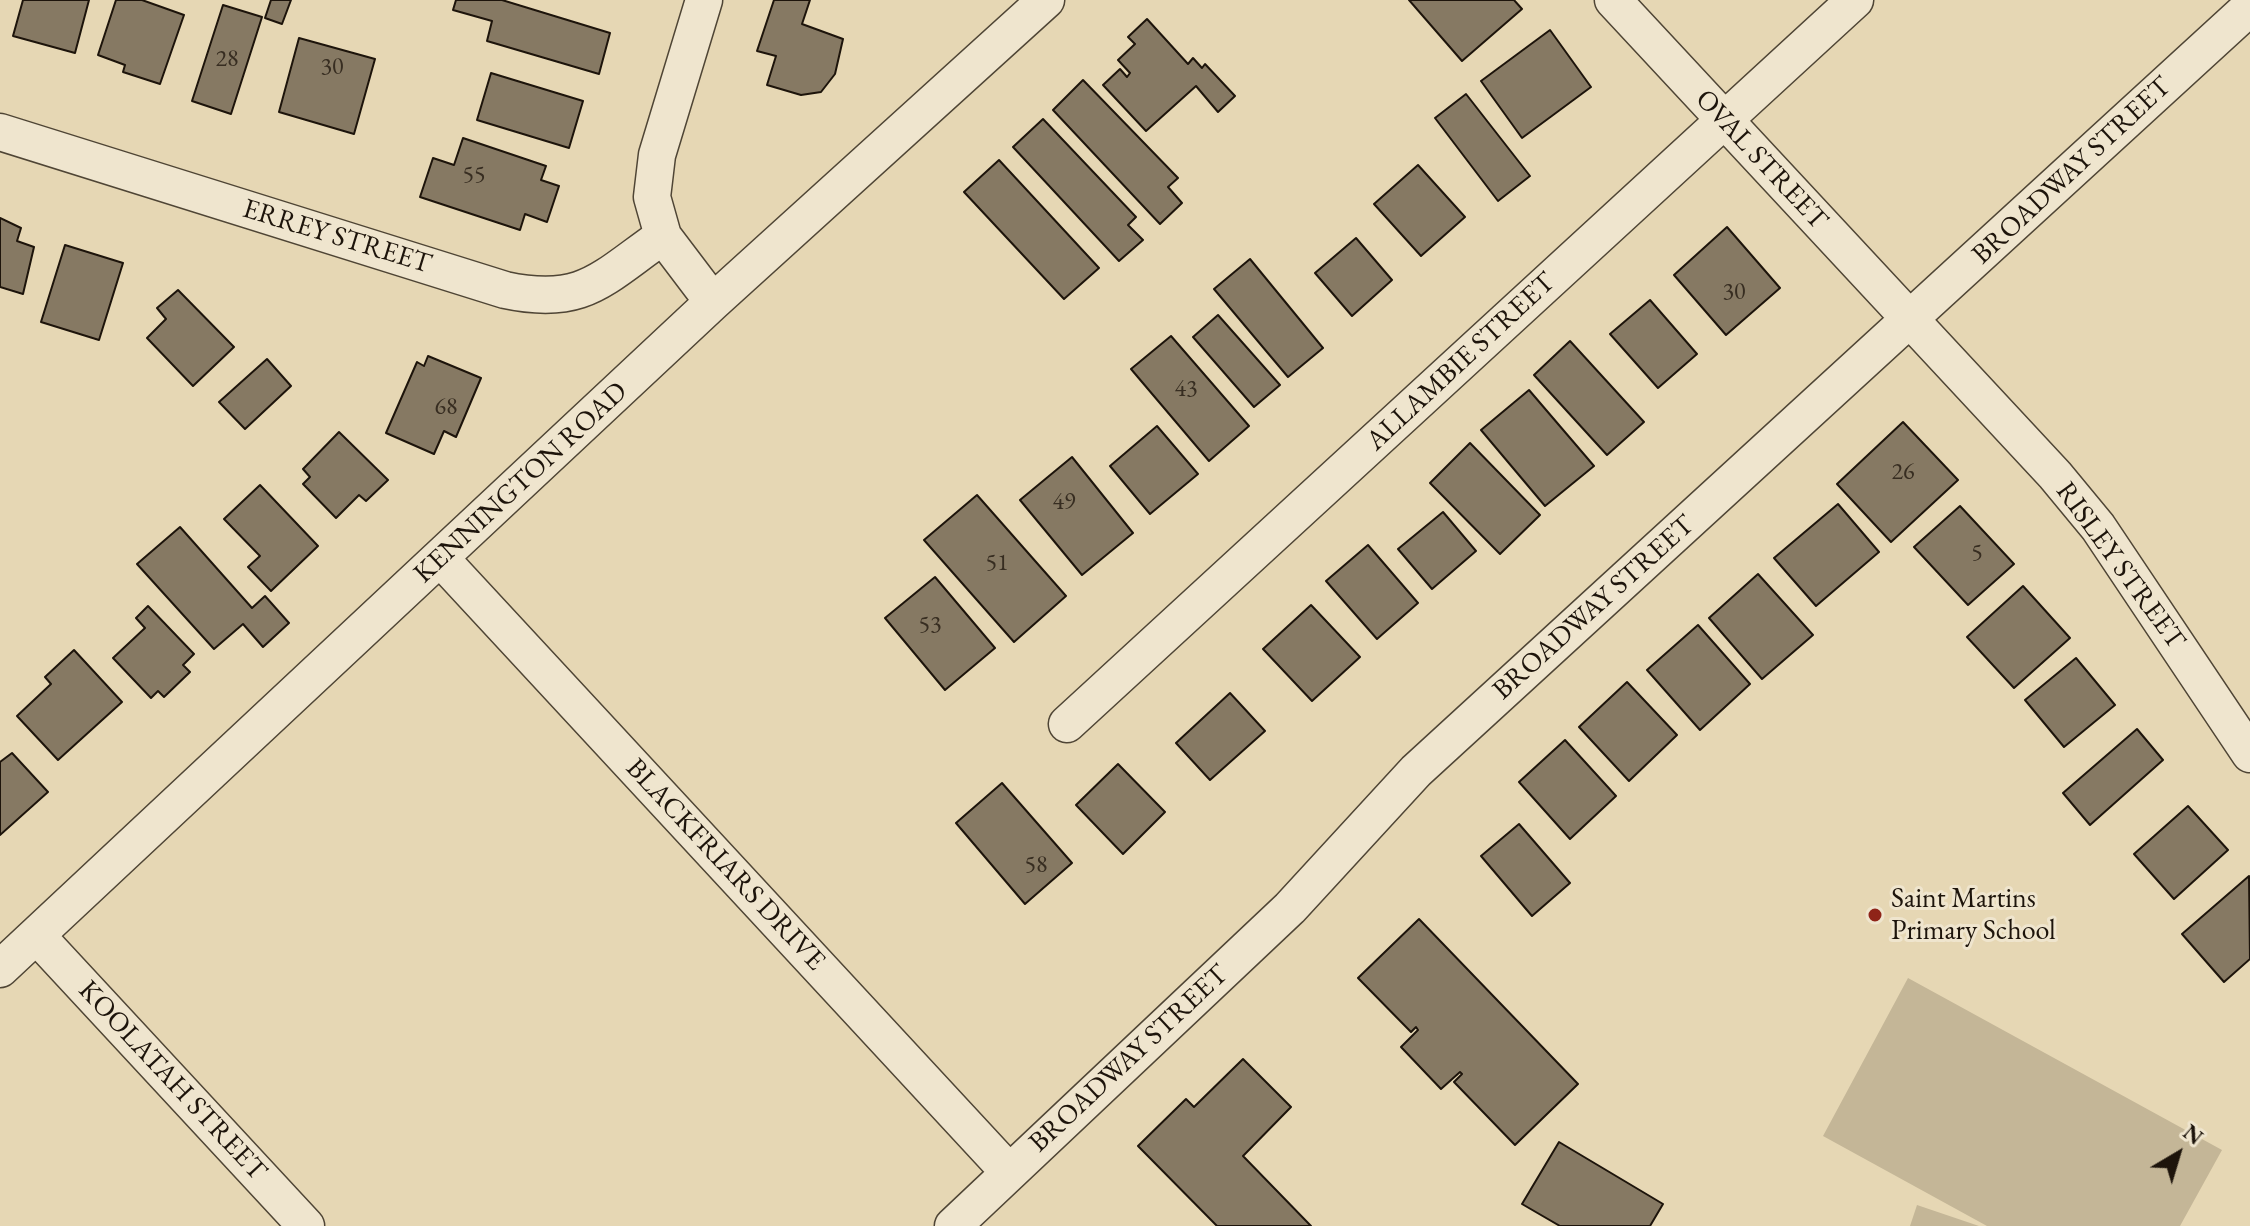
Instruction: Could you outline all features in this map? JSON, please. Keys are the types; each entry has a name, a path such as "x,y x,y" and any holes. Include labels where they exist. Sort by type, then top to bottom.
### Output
{"street":[{"path":"704,0 657,155 652,197 663,236 713,302"},
{"name":"KENNINGTON ROAD","path":"0,969 713,302 1046,0"},
{"name":"OVAL STREET","path":"1613,0 1909,320"},
{"name":"ALLAMBIE STREET","path":"1067,724 1855,0"},
{"name":"BROADWAY STREET","path":"953,1226 1290,908 1416,771 2250,7"},
{"name":"ERREY STREET","path":"0,132 505,290 540,297 572,295 663,236"},
{"name":"RISLEY STREET","path":"1909,320 2055,475 2098,527 2250,754"},
{"name":"BLACKFRIARS DRIVE","path":"441,559 1009,1172"},
{"name":"KOOLATAH STREET","path":"37,936 306,1226"}],"shaded area":[{"path":"1908,978 2222,1150 2180,1226 1987,1226 1823,1136"},
{"path":"1917,1205 1979,1226 1910,1226"}],"building":[{"path":"23,0 89,0 75,53 13,36"},
{"path":"116,0 142,0 184,15 160,84 123,72 125,65 98,55"},
{"path":"271,0 291,0 282,24 265,18"},
{"path":"456,0 502,0 610,33 599,74 487,41 492,21 453,10"},
{"path":"774,0 810,0 802,24 843,39 835,74 821,92 801,95 767,85 776,56 757,51"},
{"path":"1409,0 1514,0 1522,9 1462,61"},
{"path":"223,5 262,17 231,114 192,101"},
{"path":"1147,19 1188,64 1193,58 1202,68 1205,64 1235,96 1218,112 1196,86 1146,131 1103,85 1120,69 1127,77 1130,73 1118,60 1135,44 1128,37"},
{"path":"1550,30 1591,87 1522,138 1481,81"},
{"path":"299,38 375,59 354,134 279,112"},
{"path":"491,73 583,101 569,148 477,120"},
{"path":"1083,80 1178,178 1168,187 1182,203 1160,224 1053,110"},
{"path":"1466,94 1530,176 1498,201 1435,118"},
{"path":"1043,119 1136,217 1128,225 1143,240 1119,261 1013,147"},
{"path":"463,138 546,166 541,180 559,186 547,222 525,214 520,230 420,197 433,158 454,165"},
{"path":"999,160 1099,268 1064,299 964,192"},
{"path":"1418,165 1465,217 1421,256 1374,204"},
{"path":"0,218 21,228 17,241 34,247 23,294 0,287"},
{"path":"1727,227 1780,288 1726,335 1674,275"},
{"path":"1356,238 1392,280 1352,316 1315,273"},
{"path":"65,245 123,263 99,340 41,322"},
{"path":"1250,259 1323,348 1288,377 1214,289"},
{"path":"178,290 234,347 193,386 147,338 166,319 157,308"},
{"path":"1650,300 1697,354 1658,388 1610,334"},
{"path":"1218,315 1280,385 1254,407 1193,337"},
{"path":"1171,336 1249,426 1209,461 1131,369"},
{"path":"1570,341 1644,422 1607,455 1534,375"},
{"path":"428,356 481,378 456,437 444,431 434,454 386,433 417,362 424,366"},
{"path":"267,359 291,386 245,429 219,402"},
{"path":"1529,390 1594,466 1545,506 1481,430"},
{"path":"1903,422 1958,480 1891,542 1837,484"},
{"path":"1157,426 1198,474 1150,514 1110,466"},
{"path":"339,432 388,480 366,501 359,495 336,518 303,484 310,477 303,469"},
{"path":"1470,443 1540,515 1500,554 1430,483"},
{"path":"1072,457 1133,533 1082,575 1020,500"},
{"path":"260,485 318,546 271,591 248,567 260,556 224,519"},
{"path":"977,495 1066,596 1014,642 924,540"},
{"path":"1838,504 1879,552 1816,606 1774,558"},
{"path":"1960,506 2014,564 1968,605 1914,547"},
{"path":"1443,512 1476,551 1432,589 1398,549"},
{"path":"180,527 252,608 265,596 289,623 263,647 243,624 214,649 137,564"},
{"path":"1368,545 1418,603 1377,639 1326,581"},
{"path":"1758,574 1813,635 1762,679 1709,618"},
{"path":"935,577 995,648 945,690 885,618"},
{"path":"2023,586 2070,638 2014,688 1967,637"},
{"path":"1311,605 1360,657 1312,701 1263,649"},
{"path":"148,606 194,654 183,665 190,672 164,697 158,691 151,698 113,658 145,628 136,618"},
{"path":"1698,625 1750,684 1700,730 1647,670"},
{"path":"74,650 122,702 58,760 17,716 51,684 45,677"},
{"path":"2076,658 2115,705 2064,747 2025,700"},
{"path":"1627,682 1677,735 1629,781 1579,727"},
{"path":"1230,693 1265,731 1210,780 1176,743"},
{"path":"2137,729 2163,760 2090,825 2063,793"},
{"path":"1565,740 1616,796 1570,839 1519,782"},
{"path":"12,753 48,792 0,835 0,762"},
{"path":"1118,764 1165,812 1123,854 1076,805"},
{"path":"1002,783 1072,863 1025,904 956,823"},
{"path":"2188,806 2228,850 2174,899 2134,854"},
{"path":"1519,824 1570,883 1532,916 1481,856"},
{"path":"2249,876 2250,959 2224,982 2182,934"},
{"path":"1419,919 1578,1084 1515,1145 1454,1082 1462,1074 1460,1072 1441,1089 1401,1047 1418,1030 1416,1027 1411,1032 1358,978"},
{"path":"1243,1059 1291,1107 1243,1156 1311,1226 1217,1226 1138,1146 1186,1099 1194,1107"},
{"path":"1559,1142 1663,1204 1650,1226 1560,1226 1522,1204"}],"place":[{"name":"Saint Martins Primary School","path":"1875,915"}]}
